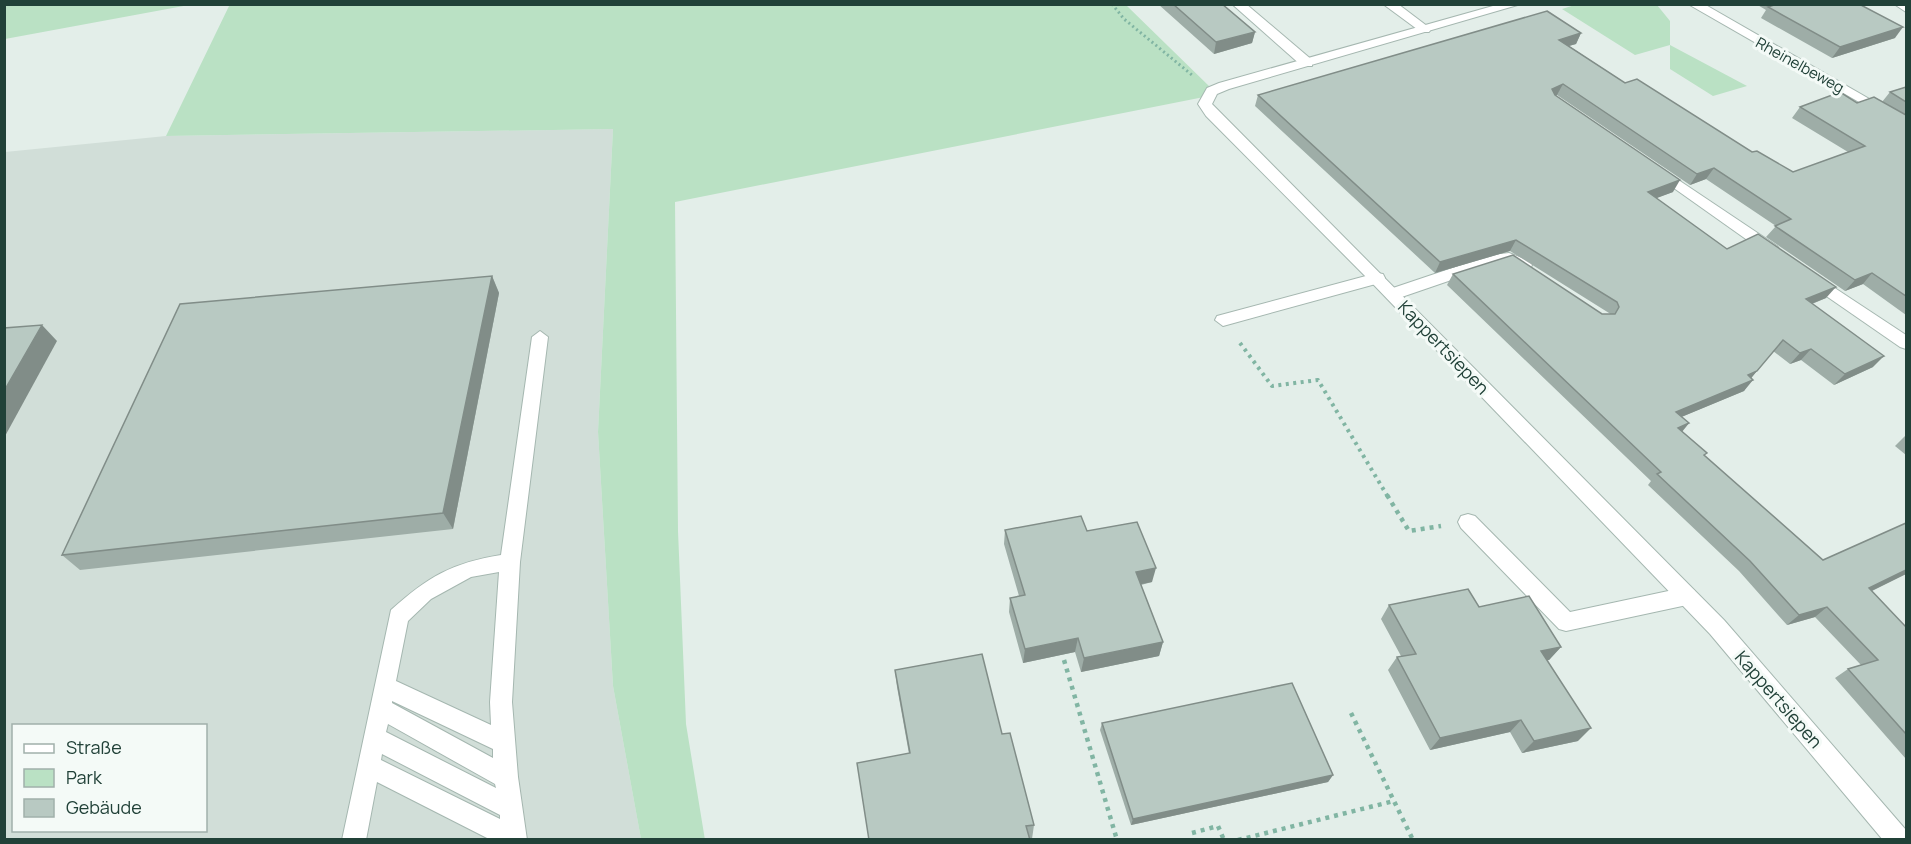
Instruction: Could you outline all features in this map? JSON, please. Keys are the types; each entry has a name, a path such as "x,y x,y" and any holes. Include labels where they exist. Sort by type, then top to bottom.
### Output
{"street":[{"path":"1238,4 1307,63"},
{"path":"1389,4 1425,29"},
{"path":"1212,91 1515,4"},
{"name":"Rheinelbeweg","path":"1694,4 1906,124"},
{"path":"1900,4 1906,8"},
{"name":"Kappertsiepen","path":"1212,91 1206,104 1211,113 1393,294 1717,627 1899,840"},
{"path":"1649,164 1781,257"},
{"path":"1393,294 1509,258 1541,278"},
{"path":"1800,270 1906,343"},
{"path":"1223,320 1377,278"},
{"path":"514,839 506,777 501,702 510,562 540,337"},
{"path":"1468,522 1566,622 1687,596"},
{"path":"354,840 398,616 424,593 467,569 510,562"},
{"path":"384,686 505,743"},
{"path":"381,709 506,777"},
{"path":"374,737 511,808"},
{"path":"369,766 514,839"}],"path":[{"path":"1112,4 1145,36 1212,91"},
{"path":"1249,355 1272,386 1318,380 1409,531 1468,522"},
{"path":"1064,660 1117,840"},
{"path":"1351,713 1413,840"},
{"path":"1238,840 1394,801"},
{"path":"1192,833 1218,826 1224,840"}],"shaded area":[{"path":"613,129 598,432 613,686 641,839 5,840 5,152 166,136"}],"green space":[{"path":"5,4 189,4 189,5 5,39"},
{"path":"230,4 1126,5 1210,87 1204,97 675,202 678,531 686,724 705,840 641,839 613,686 598,432 613,129 166,136"},
{"path":"1578,4 1657,5 1670,21 1670,45 1635,55 1562,9"},
{"path":"1670,45 1747,86 1713,96 1670,69"}],"building":[{"path":"1173,4 1222,4 1255,32 1216,42"},
{"path":"1777,4 1859,4 1903,27 1840,47 1768,7"},
{"path":"1547,11 1581,33 1559,40 1625,83 1637,79 1752,152 1757,151 1793,172 1865,146 1800,107 1840,92 1857,103 1874,97 1906,115 1906,296 1872,273 1855,280 1775,226 1791,219 1714,168 1697,174 1563,84 1552,89 1555,95 1680,180 1648,192 1727,249 1758,234 1836,287 1806,299 1884,356 1845,374 1811,349 1800,353 1783,340 1757,371 1748,375 1753,380 1676,412 1689,423 1678,428 1707,453 1704,455 1823,560 1906,523 1906,570 1869,588 1906,627 1906,734 1848,669 1878,660 1827,607 1799,615 1750,561 1657,474 1661,472 1453,274 1513,255 1602,314 1615,314 1619,307 1617,302 1516,240 1440,262 1258,95"},
{"path":"1906,87 1906,102 1890,92"},
{"path":"492,276 443,513 62,555 180,304"},
{"path":"42,325 4,391 4,328"},
{"path":"1081,516 1087,531 1137,522 1156,568 1136,572 1163,642 1084,658 1078,638 1025,649 1010,598 1025,595 1005,530"},
{"path":"1468,589 1479,607 1529,596 1561,647 1541,651 1591,728 1534,741 1521,720 1440,738 1397,657 1416,654 1389,605"},
{"path":"982,654 1002,734 1010,733 1034,825 1026,826 1030,840 869,840 857,763 910,753 895,670"},
{"path":"1292,683 1333,775 1133,819 1102,723"}]}
